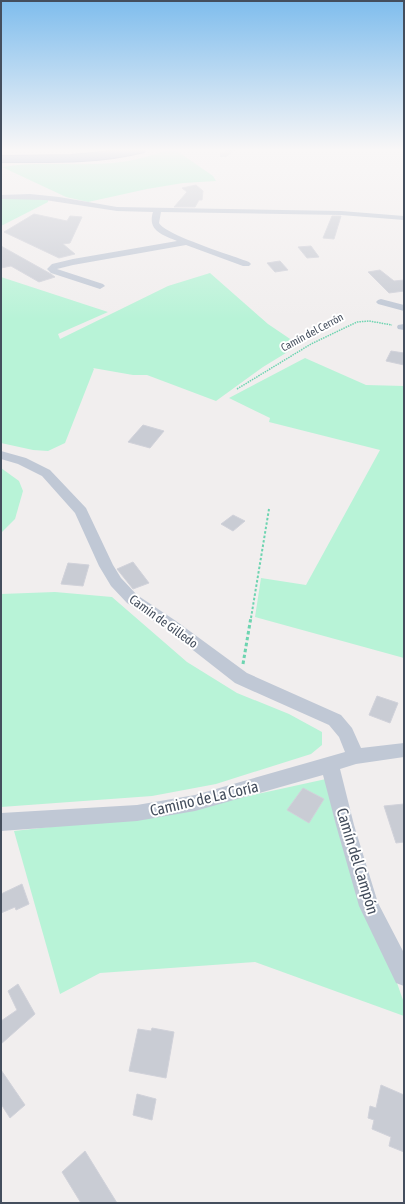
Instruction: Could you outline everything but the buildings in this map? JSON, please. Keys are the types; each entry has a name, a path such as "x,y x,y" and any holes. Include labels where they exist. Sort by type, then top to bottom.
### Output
{"street":[{"path":"93,206 101,208 341,213 404,218"},
{"path":"158,209 155,219 155,225 158,229 186,242 246,264"},
{"path":"100,286 54,271 52,269 56,266 73,262 186,242"},
{"path":"381,302 404,308"},
{"name":"Camín de Gilledo","path":"1,455 22,461 46,473 81,511 106,566 116,582 132,599 171,625 241,678 336,720 346,734 356,756"},
{"name":"Camino de La Coría","path":"1,822 137,813 195,803 330,766 356,756 404,750"},
{"name":"Camín del Campón","path":"330,766 345,825 369,906 404,975"}],"path":[{"name":"Camín del Cerrón","path":"237,389 311,344 357,322 369,321 403,327"},
{"path":"241,678 270,509"}],"green space":[{"path":"1,206 40,206 1,226"},
{"path":"210,273 268,324 299,345 263,367 216,401 147,375 133,375 93,368 94,369 65,443 48,451 33,450 1,443 1,277 108,312 58,334 60,339 168,286"},
{"path":"305,358 366,385 404,386 404,658 255,617 261,578 306,585 380,450 269,422 270,418 229,398"},
{"path":"1,468 19,481 23,491 15,519 1,533"},
{"path":"55,592 112,597 187,662 237,693 289,714 322,732 322,745 311,754 216,784 152,796 1,807 1,594"},
{"path":"326,779 404,1003 404,1016 255,962 100,973 60,994 14,831 167,814"}]}
